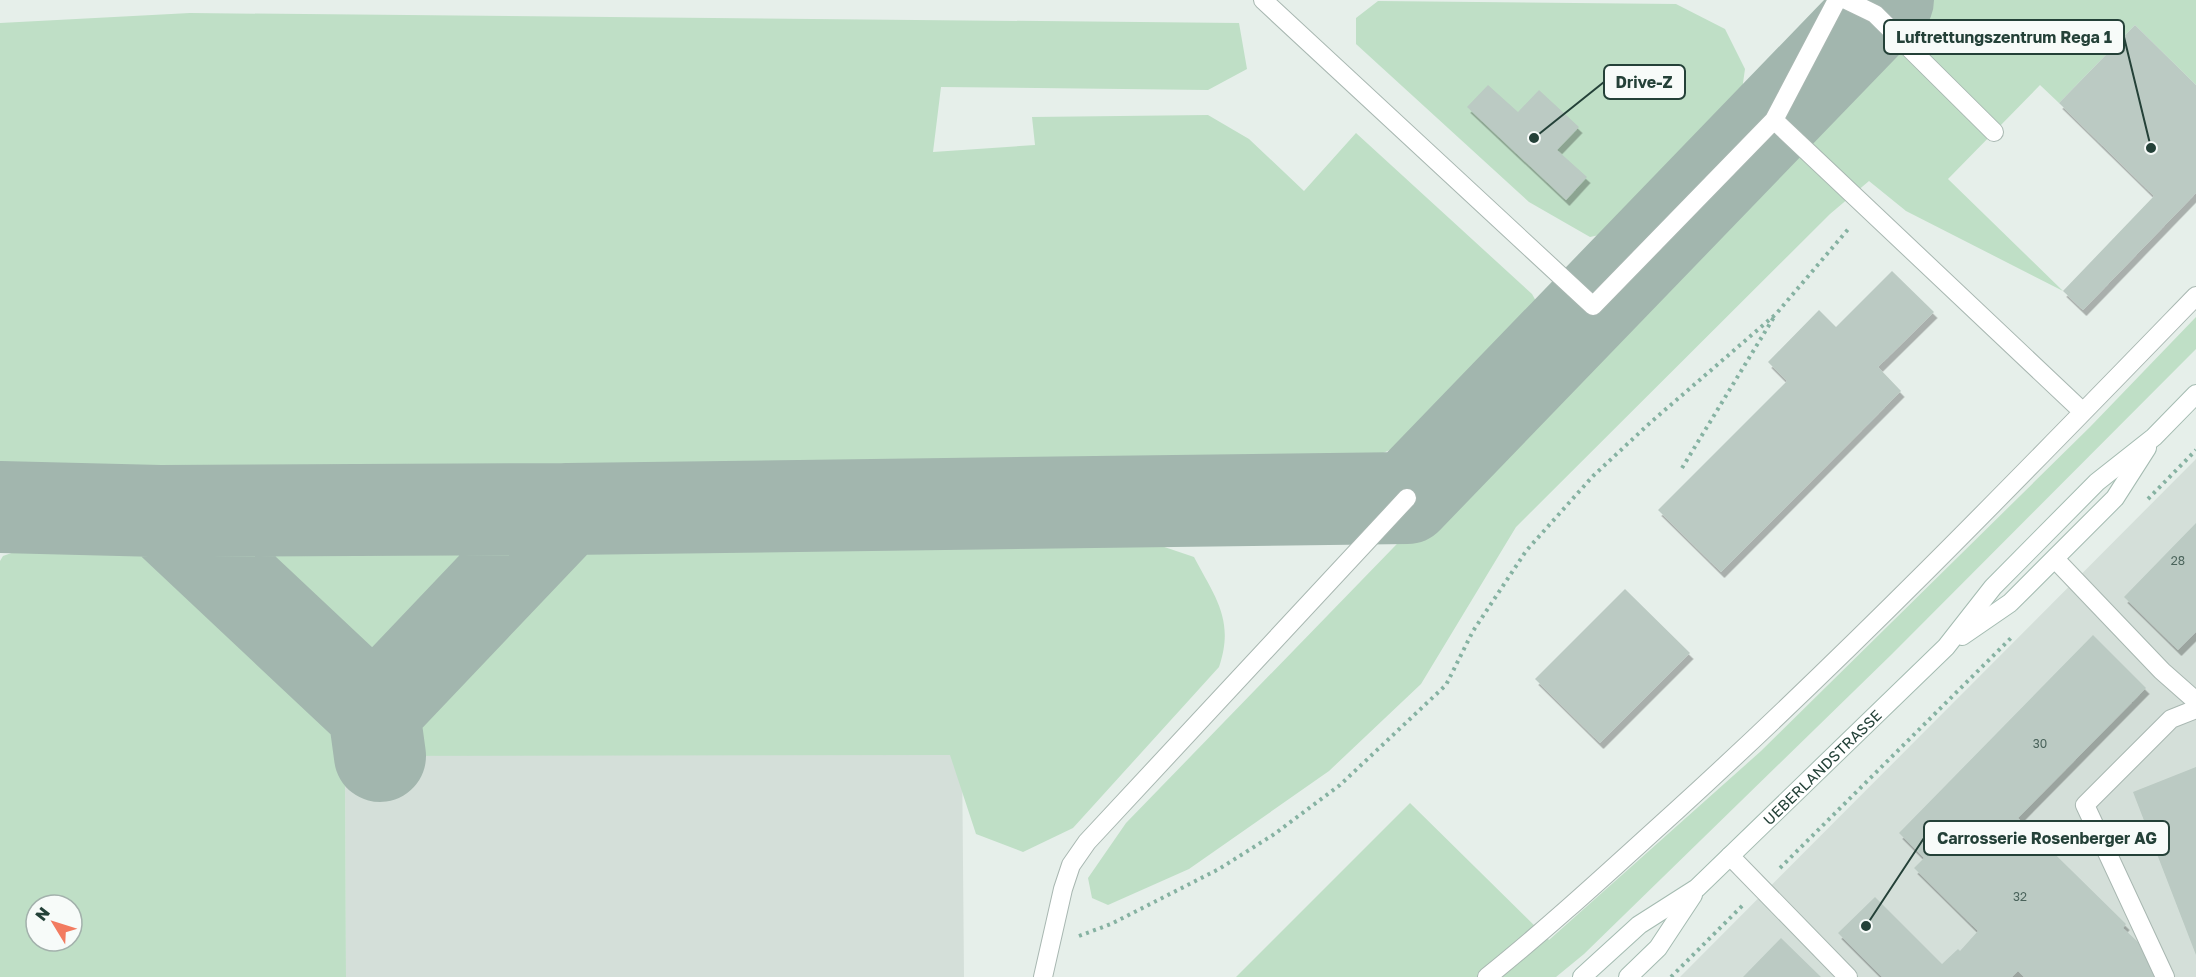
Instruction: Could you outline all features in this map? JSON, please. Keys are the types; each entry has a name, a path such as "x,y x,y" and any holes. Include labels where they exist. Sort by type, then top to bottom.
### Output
{"main road":[{"path":"1263,0 1593,306 1774,120 1837,0"},
{"path":"1846,0 1875,14 1994,132"},
{"path":"1774,120 2083,412"},
{"path":"1487,977 1542,933 1752,741 1946,553 2196,296"},
{"name":"UEBERLANDSTRASSE","path":"1582,977 1640,925 1697,888 1946,647 1993,587 2097,482 2154,436 2196,394"},
{"name":"UEBERLANDSTRASSE","path":"1946,647 2010,603 2055,559 2115,498 2154,436"},
{"path":"1061,977 1047,962 1063,889 1071,865 1087,842 1407,498"},
{"path":"2055,559 2162,671 2196,700"},
{"path":"2165,977 2085,805 2171,718 2196,708"},
{"path":"1730,856 1848,977"},
{"name":"UEBERLANDSTRASSE","path":"1629,977 1658,948 1697,888"}],"path":[{"path":"1047,962 1111,924 1219,869 1273,835 1340,785 1446,685 1473,631 1526,551 1593,476 1651,422 1776,314 1866,208"},
{"path":"1682,468 1776,314"},
{"path":"2146,501 2196,450"},
{"path":"1671,977 2021,628"}],"shaded area":[{"path":"2196,459 2196,977 1680,977"},
{"path":"962,750 964,977 346,977 345,756"}],"green space":[{"path":"1925,0 2196,0 2196,85 2135,25 2059,103 2040,85 1948,179 2063,291 1906,211 1869,181 1830,214 1516,527 1421,684 1329,771 1189,869 1108,905 1092,898 1088,878 1126,823"},
{"path":"1378,1 1676,4 1725,29 1745,69 1738,118 1637,227 1590,237 1529,202 1356,44 1356,18"},
{"path":"190,13 1239,23 1247,69 1208,90 941,87 933,152 1035,145 1032,117 1208,115 1249,139 1304,191 1356,133 1532,294 1541,310 1540,326 1459,410 1416,438 1359,464 1284,481 0,484 0,23"},
{"path":"2196,317 2196,349 1892,654 1584,954 1556,977 1236,977 1410,803 1549,940 1761,751 2090,427"},
{"path":"1108,528 1194,557 1220,609 1225,636 1219,667 1073,828 1023,852 976,834 950,755 345,756 346,977 0,977 0,561 3,556 48,540 131,537"}],"building":[{"path":"2135,25 2196,85 2196,193 2083,310 2063,291 2154,196 2059,103"},
{"path":"1488,85 1518,112 1539,90 1579,127 1557,150 1587,177 1566,200 1467,107"},
{"path":"1892,271 1934,312 1878,367 1901,391 1721,572 1658,510 1787,381 1768,362 1819,310 1836,327"},
{"path":"2196,523 2196,632 2178,650 2124,597"},
{"path":"1625,589 1690,653 1600,743 1535,679"},
{"path":"2093,635 2146,688 2018,818 2126,924 2123,928 2139,943 2155,977 2024,977 2018,971 2012,977 1882,977 1838,933 1875,897 1942,964 1958,949 1960,951 1978,931 1914,868 1924,858 1899,833"},
{"path":"2196,767 2196,955 2133,792"},
{"path":"1781,938 1821,977 1743,977"}],"taxiway":[{"path":"0,507 160,511 567,509 1407,498 1888,0"},
{"path":"380,756 374,712 567,509"},
{"path":"160,511 374,712"}],"place":[{"name":"Drive-Z","path":"1534,138"},
{"name":"Luftrettungszentrum Rega 1","path":"2151,148"},
{"name":"Carrosserie Rosenberger AG","path":"1866,926"}]}
